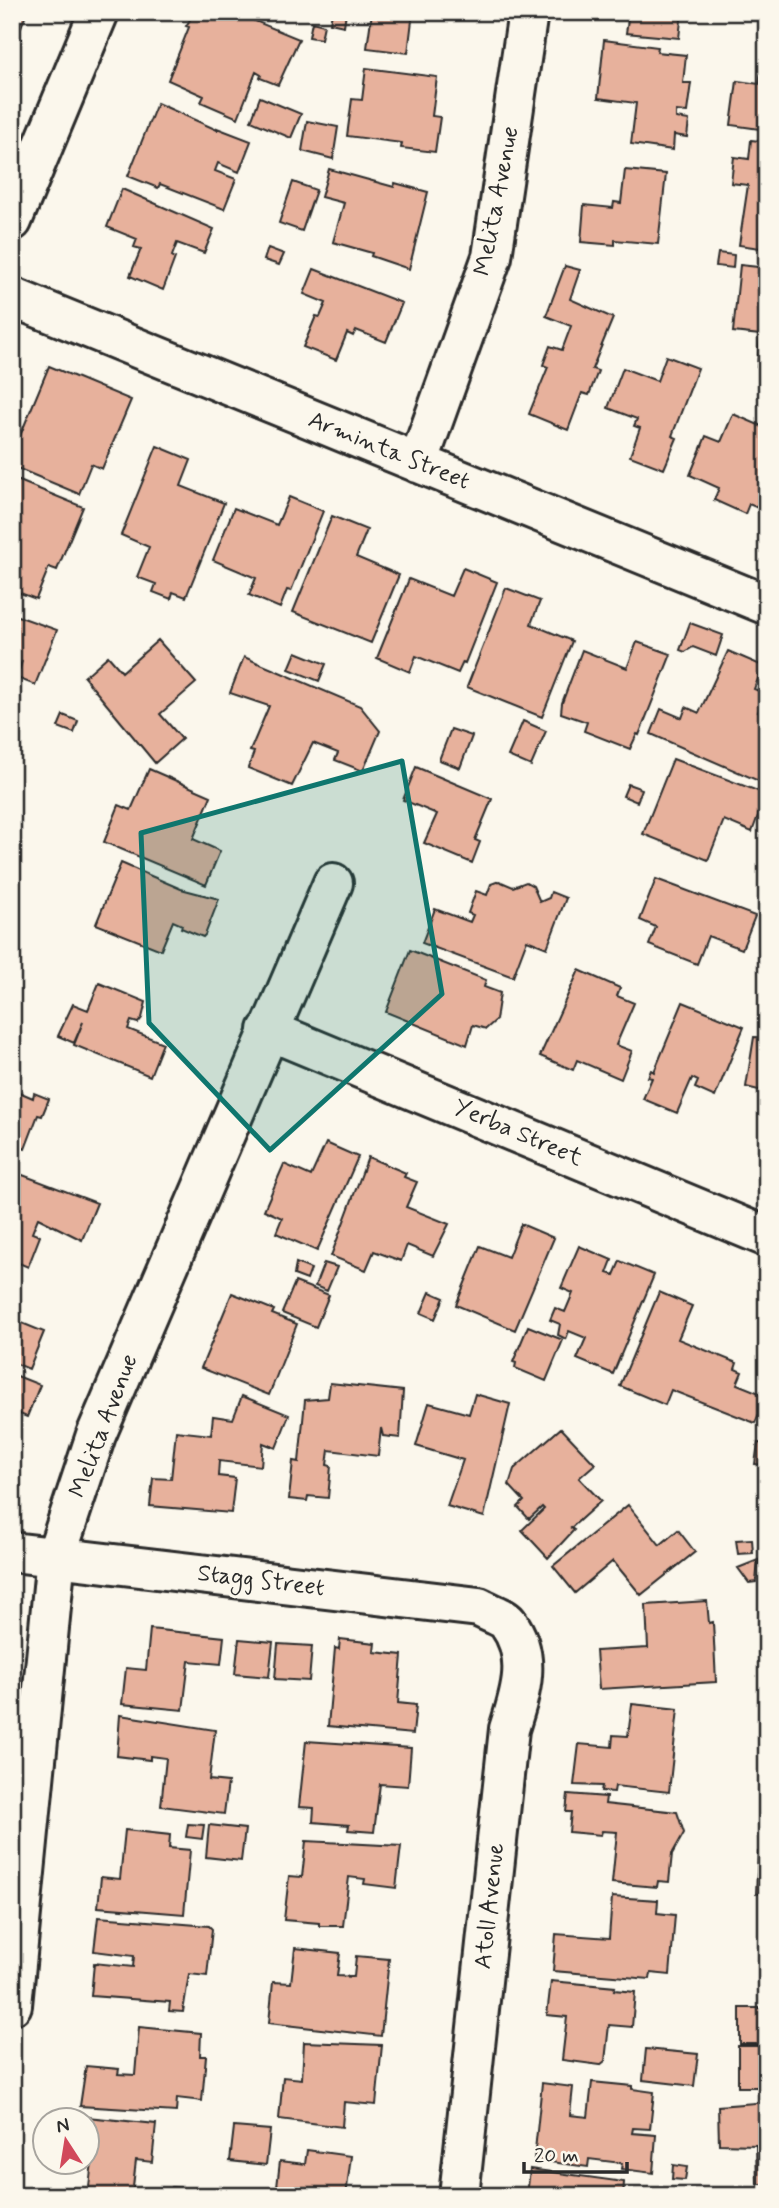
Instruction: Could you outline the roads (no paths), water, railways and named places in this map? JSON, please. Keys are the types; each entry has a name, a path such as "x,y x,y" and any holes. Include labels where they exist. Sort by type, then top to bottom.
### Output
{"street":[{"path":"12,221 99,12"},
{"name":"Melita Avenue","path":"418,463 492,257 528,12"},
{"name":"Arminta Street","path":"12,297 767,605"},
{"name":"Melita Avenue","path":"12,2005 56,1556 96,1436 333,883"},
{"name":"Yerba Street","path":"268,1030 767,1237"},
{"name":"Stagg Street","path":"12,1552 479,1607 507,1622"},
{"name":"Atoll Avenue","path":"459,2196 509,1729 524,1681 522,1652 507,1622"}]}
